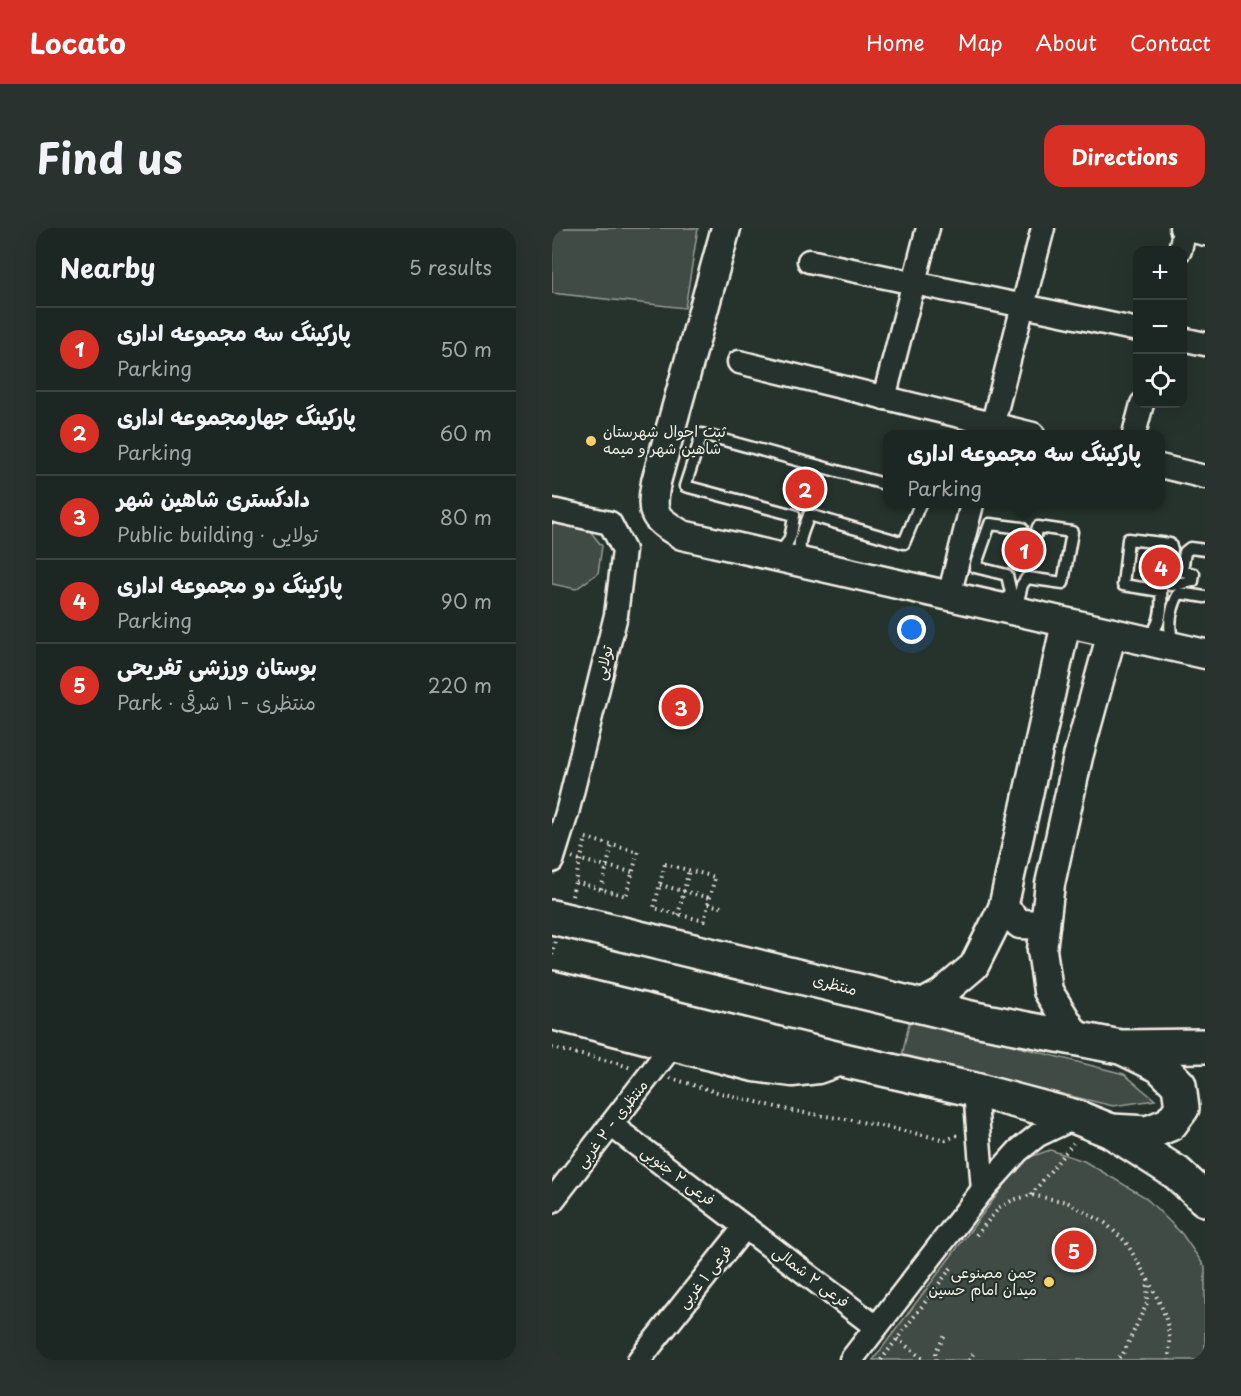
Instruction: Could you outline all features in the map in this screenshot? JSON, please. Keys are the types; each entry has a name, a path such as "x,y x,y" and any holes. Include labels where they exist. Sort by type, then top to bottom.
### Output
{"main road":[{"name":"منتظری","path":"552,917 975,1020 1120,1047"},
{"path":"552,988 975,1090 1074,1130 1148,1133 1170,1124 1182,1108 1179,1085 1160,1066 1120,1047"},
{"path":"1120,1047 1205,1046"},
{"path":"1111,1131 1177,1173 1205,1198"}],"street":[{"path":"884,398 927,228"},
{"path":"739,362 884,398 991,430 1043,228"},
{"path":"724,230 656,482 652,505 660,521 682,535 1205,654"},
{"path":"809,261 1133,329"},
{"path":"1187,340 1205,344"},
{"path":"1135,430 1141,408"},
{"path":"1165,467 1205,477"},
{"path":"949,596 971,508"},
{"name":"تولایی","path":"552,510 610,523 624,550 616,615 567,813 552,861"},
{"path":"919,1006 941,994 974,966 1003,908 1066,622"},
{"path":"1077,1038 1048,991 1042,950 1050,884 1078,757 1112,633"},
{"path":"1003,908 1020,924 1045,925"},
{"path":"552,1016 754,1067 792,1072 818,1069 843,1060"},
{"name":"منتظری - ۲ غربی","path":"552,1201 671,1047"},
{"path":"975,1090 983,1190"},
{"name":"فرعی ۲ جنوبی","path":"611,1125 745,1227"},
{"path":"851,1360 983,1190 1018,1151 1038,1135 1074,1130"},
{"name":"فرعی ۱ غربی","path":"639,1360 745,1227"},
{"name":"فرعی ۲ شمالی","path":"745,1227 876,1327"}],"lane":[{"path":"768,554 783,549 789,540 794,515 685,486 702,434 883,484"},
{"path":"807,563 801,554 799,543 809,515 904,543 919,508"},
{"path":"990,524 1023,528 1017,557 1028,561 1038,527 1072,532 1063,583 1027,578 1022,585 1018,602 1012,610 1007,575 975,567 990,524"},
{"path":"1142,640 1152,633 1160,617 1161,591 1123,585 1128,539 1170,544 1172,549 1168,569 1152,568 1150,579 1171,585 1193,582 1194,574 1182,571 1185,552 1190,548 1205,550"},
{"path":"1174,647 1171,639 1170,617 1172,605 1179,593 1205,597"}],"path":[{"path":"586,838 638,852 626,896 575,882 580,860 586,838"},
{"path":"601,890 612,845"},
{"path":"580,860 632,872"},
{"path":"665,864 715,877 704,921 654,908 660,885 665,864"},
{"path":"678,915 689,870"},
{"path":"660,885 710,898"},
{"path":"708,904 721,907"},
{"path":"552,1048 617,1063 650,1075 670,1078 792,1111 852,1120 946,1140 978,1127"},
{"path":"1031,1195 1074,1130"},
{"path":"975,1236 1000,1207 1012,1200 1031,1195 1067,1202 1105,1223 1126,1242 1165,1314 1170,1333 1169,1360"},
{"path":"881,1360 957,1261"},
{"path":"1116,1360 1123,1354 1147,1303 1148,1280"},
{"path":"936,1360 936,1351 946,1334"},
{"path":"897,1339 925,1360"},
{"path":"969,1360 973,1354"}],"shaded area":[{"path":"552,228 698,228 685,308 552,293"},
{"path":"552,519 585,525 602,546 598,573 576,589 552,584"},
{"path":"910,1019 1124,1074 1155,1100 1113,1106 902,1056"},
{"path":"1050,1150 1084,1161 1145,1197 1182,1234 1205,1267 1205,1360 873,1360 1024,1159"}],"place":[{"name":"ثبت احوال شهرستان شاهین شهر و میمه","path":"591,441"},
{"name":"پارکینگ جهارمجموعه اداری","path":"805,489"},
{"name":"پارکینگ سه مجموعه اداری","path":"1024,550"},
{"name":"پارکینگ دو مجموعه اداری","path":"1161,567"},
{"name":"دادگستری شاهین شهر","path":"681,707"},
{"name":"بوستان ورزشی تفریحی","path":"1074,1250"},
{"name":"چمن مصنوعی میدان امام حسین","path":"1049,1282"}]}
